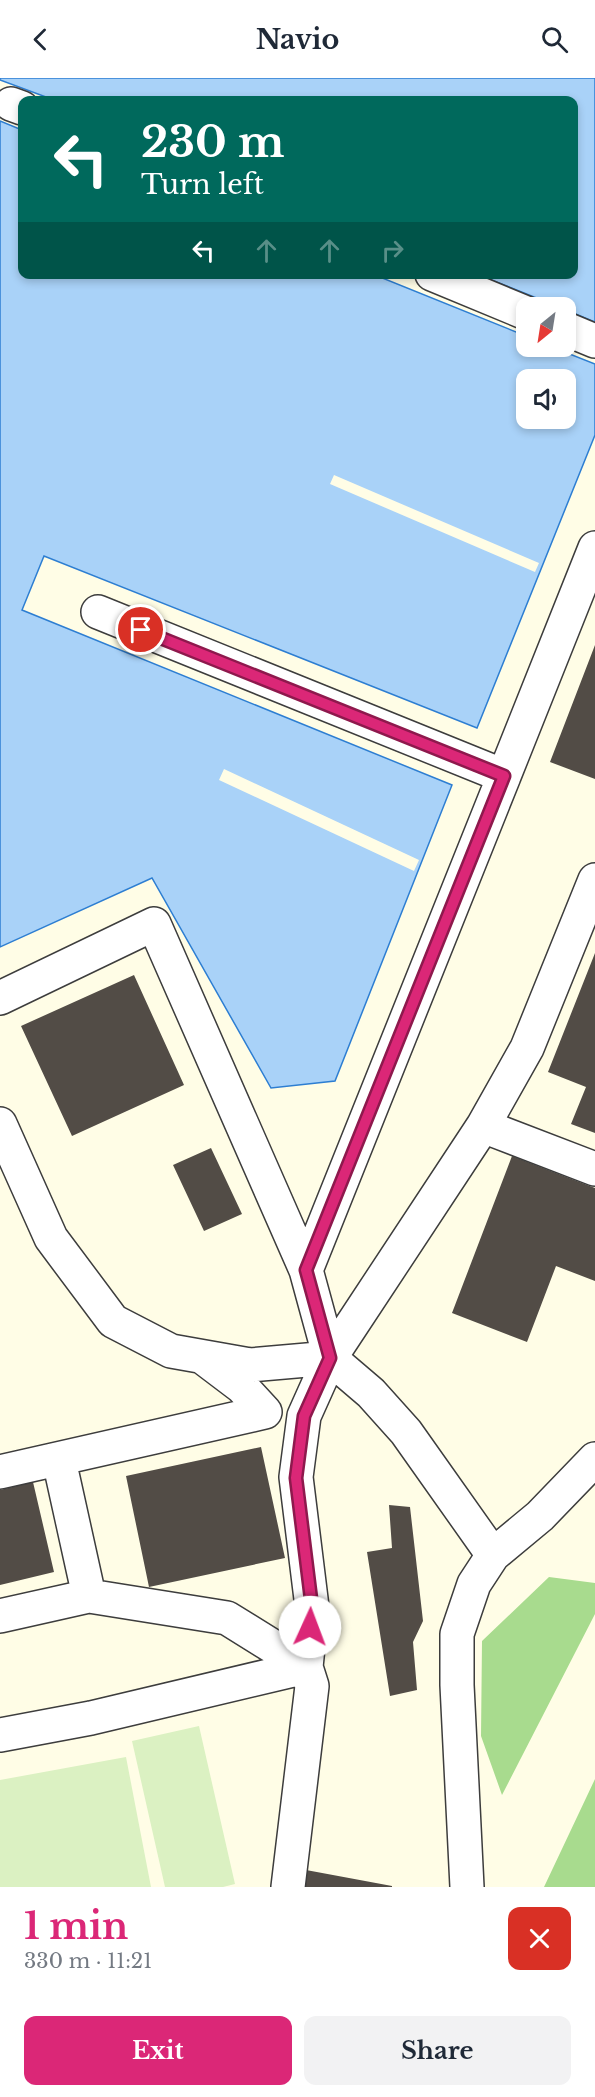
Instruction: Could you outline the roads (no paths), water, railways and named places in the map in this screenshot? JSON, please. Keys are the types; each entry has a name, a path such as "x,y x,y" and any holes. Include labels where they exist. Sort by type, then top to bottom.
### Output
{"street":[{"path":"444,279 516,309"},
{"path":"576,333 595,341"},
{"path":"306,1270 595,548"},
{"path":"98,612 504,776"},
{"path":"288,1887 312,1686 306,1667 312,1607 296,1478 304,1416 330,1358 483,1125 527,1048 595,880"},
{"path":"0,998 154,924 306,1270 330,1358 371,1393 406,1432 494,1555"},
{"path":"0,1124 51,1238 113,1321 171,1351 250,1365 330,1358"},
{"path":"483,1125 595,1169"},
{"path":"201,1356 242,1387 299,1455"},
{"path":"0,1472 265,1412"},
{"path":"467,1887 457,1685 457,1634 474,1584 494,1555 540,1516 595,1459"},
{"path":"59,1460 89,1596"},
{"path":"0,1616 89,1596 227,1618 306,1667"},
{"path":"0,1735 91,1718 306,1667"}],"water":[{"path":"0,78 595,78 595,322 576,314 576,297 534,297 489,279 578,279 578,96 43,96 0,80"},
{"path":"0,121 18,128 18,279 385,279 516,332 516,357 576,356 595,364 595,435 477,728 44,556 22,610 452,785 335,1081 271,1088 152,878 0,947"}]}
